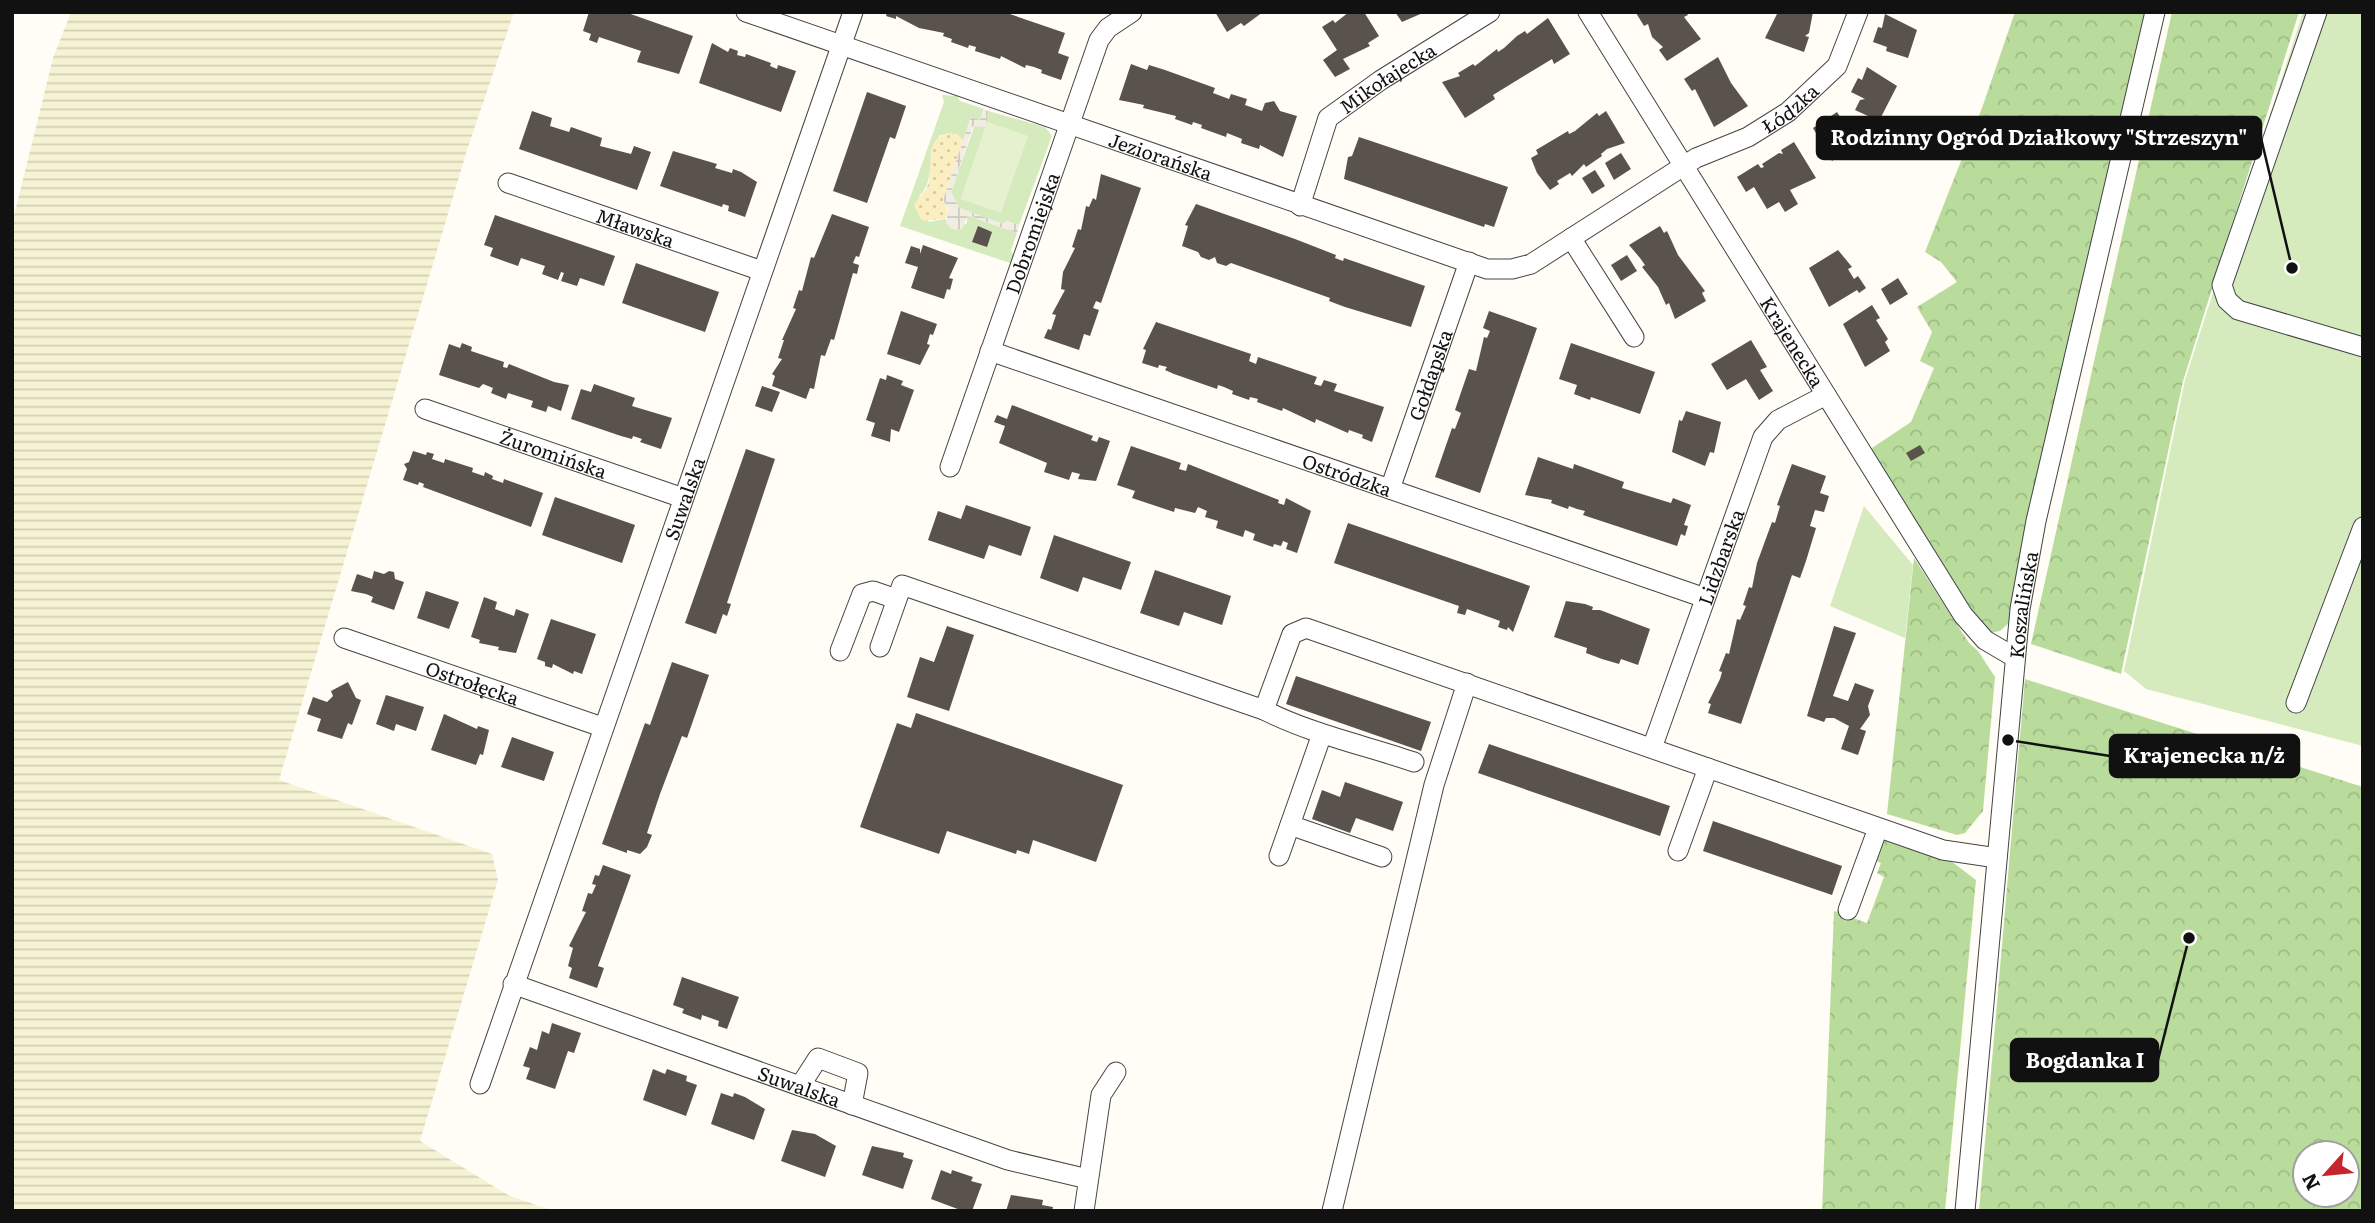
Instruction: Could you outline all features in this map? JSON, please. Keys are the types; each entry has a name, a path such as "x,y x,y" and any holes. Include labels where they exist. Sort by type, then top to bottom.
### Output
{"street":[{"name":"Jeziorańska","path":"746,12 1487,269 1512,270 1531,264 1684,166"},
{"name":"Suwalska","path":"480,1084 853,12"},
{"name":"Dobromiejska","path":"950,467 1099,40 1108,28 1132,12"},
{"name":"Mikołajecka","path":"1300,206 1328,118 1381,80 1490,12"},
{"name":"Krajenecka","path":"1588,12 1963,615 1985,640 2014,657"},
{"name":"Łódzka","path":"1684,166 1748,137 1808,96 1837,66 1858,12"},
{"name":"Koszalińska","path":"1965,1211 2014,657 2036,521 2155,12"},
{"path":"2317,12 2222,285 2223,293 2238,310 2363,347"},
{"name":"Mławska","path":"508,183 762,271"},
{"path":"1571,238 1634,337"},
{"name":"Gołdapska","path":"1390,489 1469,262"},
{"name":"Ostródzka","path":"990,351 1705,598"},
{"name":"Lidzbarska","path":"1651,748 1763,437 1778,420 1826,395"},
{"name":"Żuromińska","path":"425,409 683,498"},
{"path":"2297,703 2363,527"},
{"path":"880,647 902,585 1264,710 1322,734 1414,762"},
{"path":"840,651 862,594 873,591 896,599"},
{"path":"1264,710 1289,640 1298,629 1321,631 1943,850 1997,858"},
{"name":"Ostrołęcka","path":"344,638 602,727"},
{"path":"1332,1211 1434,785 1467,683"},
{"path":"1279,856 1322,734"},
{"path":"1678,850 1708,768"},
{"path":"1290,825 1382,857"},
{"path":"1848,911 1878,828"},
{"name":"Suwalska","path":"513,984 1008,1160 1088,1179"},
{"path":"800,1086 818,1058 858,1073 852,1105"},
{"path":"1084,1211 1101,1095 1116,1072"}],"shaded area":[{"path":"71,12 514,12 467,150 279,780 492,854 498,880 420,1141 508,1195 553,1211 12,1211 12,224 53,58"},
{"path":"984,109 988,111 986,127 973,126 951,192 959,208 1003,224 1007,221 1019,225 1017,233 968,215 962,229 951,229 946,223 948,209 943,200 971,117 980,120"}],"green space":[{"path":"2015,12 2147,12 2010,622 2000,631 1989,633 1982,628 1869,450 1911,422 1934,368 1920,361 1932,332 1917,307 1957,282 1941,262 1925,252 1982,108"},
{"path":"2172,12 2299,12 2183,381 2121,674 2031,644"},
{"path":"2303,12 2363,12 2363,746 2146,689 2124,671 2185,380"},
{"path":"942,95 957,96 960,101 984,109 980,120 971,117 963,141 957,134 940,135 936,143 927,183 919,196 929,222 945,219 955,230 967,223 967,215 1017,233 1011,250 1015,259 1013,264 900,226 944,102"},
{"path":"988,111 1045,127 1052,136 1019,225 1007,221 1003,224 959,208 951,192 975,124 986,127 961,199 1028,137 984,121"},
{"path":"987,122 1028,136 1001,213 961,199"},
{"path":"1864,506 1913,565 1905,638 1830,606"},
{"path":"1914,558 1969,643 1978,651 1995,677 1983,811 1965,833 1957,835 1887,814"},
{"path":"2025,679 2363,787 2363,1211 1979,1211"},
{"path":"1884,839 1951,861 1976,880 1945,1211 1822,1211 1834,911 1867,923 1884,877 1877,873 1881,863 1873,860"}],"sand":[{"path":"947,133 957,134 963,141 943,200 948,212 945,219 922,221 914,205 929,180 934,143"}],"building":[{"path":"589,12 625,12 693,36 679,74 637,62 641,51 599,37 597,43 589,40 591,34 583,31"},
{"path":"887,12 1004,12 1065,33 1058,53 1069,57 1061,80 1041,73 1042,70 1034,67 1026,65 1025,68 1001,56 1000,59 975,51 976,47 969,45 968,48 951,42 952,39 943,36 944,33 919,28 896,16 896,19 886,16"},
{"path":"1215,12 1263,12 1244,26 1241,23 1227,32"},
{"path":"1349,12 1364,12 1379,36 1368,43 1370,46 1343,59 1350,69 1335,77 1323,60 1337,50 1322,27 1333,20 1335,23"},
{"path":"1395,12 1425,12 1402,22"},
{"path":"1686,12 1688,15 1684,17 1701,39 1667,61 1659,50 1663,47 1652,37 1648,24 1644,26 1636,13"},
{"path":"1778,12 1813,12 1809,33 1805,36 1809,37 1804,52 1765,38"},
{"path":"1885,14 1917,30 1908,58 1886,51 1887,47 1873,42 1878,27 1882,28"},
{"path":"1548,18 1570,54 1554,64 1552,59 1493,95 1495,99 1465,118 1442,82 1460,76 1458,73 1473,64 1475,66 1497,49 1498,52 1517,36 1525,31 1527,34"},
{"path":"712,43 728,52 730,48 738,51 737,55 745,57 746,54 771,63 770,66 777,69 778,65 796,71 781,112 699,83"},
{"path":"1718,57 1731,83 1748,106 1714,127 1695,89 1692,91 1684,79"},
{"path":"1131,64 1147,70 1149,65 1165,70 1215,88 1213,93 1229,99 1231,94 1247,99 1245,105 1262,111 1265,103 1274,101 1280,111 1297,116 1283,157 1260,145 1259,149 1241,143 1242,139 1227,133 1226,137 1201,128 1202,125 1193,122 1192,125 1175,119 1176,116 1119,100"},
{"path":"1867,67 1897,86 1879,121 1855,110 1860,100 1865,99 1851,92 1858,78 1862,80"},
{"path":"867,92 906,106 895,139 890,137 867,203 833,191"},
{"path":"532,111 552,118 550,126 569,132 571,127 602,138 600,146 631,154 634,146 651,152 637,190 519,149"},
{"path":"1606,111 1625,143 1607,149 1602,156 1586,167 1584,164 1572,176 1570,173 1557,181 1559,184 1550,190 1537,173 1531,158 1538,154 1536,150 1568,131 1569,134 1575,131 1597,113 1599,116"},
{"path":"1837,112 1857,143 1832,161 1813,128"},
{"path":"1359,137 1508,187 1494,227 1485,224 1484,227 1344,179 1348,157 1352,156"},
{"path":"1794,142 1816,178 1790,190 1798,204 1785,212 1779,202 1767,209 1754,187 1746,192 1737,177 1758,164 1761,168 1764,167 1762,164 1779,153 1783,154 1781,150"},
{"path":"673,151 717,164 715,168 732,173 733,169 757,182 745,217 728,211 729,206 723,204 722,207 660,186"},
{"path":"1621,153 1631,169 1614,180 1605,163"},
{"path":"1595,170 1605,186 1592,194 1582,178"},
{"path":"1101,174 1141,188 1101,303 1096,301 1093,308 1099,310 1090,336 1084,334 1079,350 1044,338 1048,329 1051,330 1056,315 1052,314 1065,290 1061,289 1063,272 1075,248 1072,247 1078,229 1081,230 1086,206 1089,207 1093,198 1096,200"},
{"path":"1196,204 1295,239 1336,255 1335,258 1343,261 1344,258 1425,286 1411,327 1345,307 1329,301 1330,298 1231,263 1226,266 1217,263 1215,257 1209,260 1201,257 1198,252 1182,246 1188,226 1185,225"},
{"path":"832,214 869,227 859,257 856,256 853,263 859,265 857,274 853,273 834,340 831,339 825,356 821,355 814,389 810,388 806,399 772,386 775,376 772,374 782,359 778,358 782,340 796,309 793,308 799,290 802,291 811,257 814,258"},
{"path":"495,215 615,256 604,286 580,278 577,286 561,281 564,273 561,272 558,280 542,274 545,266 521,258 518,266 490,256 493,248 484,245"},
{"path":"978,226 992,232 987,247 972,242"},
{"path":"1660,226 1664,233 1667,231 1678,255 1705,291 1702,293 1706,301 1675,319 1669,303 1666,305 1658,287 1642,267 1645,265 1629,245"},
{"path":"923,245 958,258 949,278 953,279 950,290 947,289 944,299 911,288 918,267 905,263 911,246 920,249 920,254"},
{"path":"1838,250 1852,267 1848,269 1854,279 1858,276 1866,288 1859,293 1857,290 1829,307 1809,268"},
{"path":"1627,255 1637,271 1621,281 1611,265"},
{"path":"636,263 719,292 705,332 622,303"},
{"path":"1898,278 1908,294 1890,305 1881,289"},
{"path":"1872,305 1880,318 1876,320 1888,339 1885,342 1890,351 1865,367 1843,324"},
{"path":"901,311 937,324 933,335 930,334 927,344 930,345 920,365 887,354"},
{"path":"1489,311 1537,328 1480,493 1435,477 1452,428 1455,429 1461,413 1455,410 1469,369 1476,371 1484,337 1487,338 1490,331 1483,328"},
{"path":"1156,322 1251,354 1249,361 1256,364 1258,357 1317,377 1314,384 1321,386 1324,380 1337,384 1334,391 1384,407 1372,442 1349,430 1348,433 1316,419 1315,423 1283,408 1282,411 1257,402 1258,399 1250,397 1249,400 1232,394 1233,391 1224,387 1218,385 1217,389 1174,374 1165,370 1167,367 1159,365 1158,368 1142,363 1146,350 1143,349"},
{"path":"1751,340 1767,367 1760,370 1773,391 1759,400 1746,379 1727,390 1711,364"},
{"path":"462,343 472,347 471,351 504,362 503,367 507,368 509,364 554,382 569,385 561,411 548,406 546,412 531,407 533,401 508,393 506,399 491,393 493,388 483,384 479,388 439,375 449,344 460,348"},
{"path":"1571,343 1655,372 1640,414 1574,394 1577,385 1559,379"},
{"path":"887,375 903,381 901,385 914,390 899,432 891,429 890,442 871,436 875,423 866,420 880,378 886,380"},
{"path":"594,384 635,398 632,406 672,418 661,449 640,442 642,439 633,436 632,439 621,436 571,419 581,389 591,392"},
{"path":"762,386 780,392 772,412 755,406"},
{"path":"1012,405 1093,436 1091,440 1097,442 1099,437 1110,441 1096,481 1078,479 1080,474 1072,472 1069,480 1044,472 1047,463 999,443 1005,426 994,422 997,415 1007,419"},
{"path":"1686,411 1721,422 1714,453 1710,452 1705,466 1672,452 1679,420 1682,421"},
{"path":"1920,445 1925,453 1911,461 1906,453"},
{"path":"1131,446 1181,463 1179,469 1186,471 1188,464 1279,500 1278,503 1284,505 1286,498 1311,511 1297,553 1286,549 1288,543 1283,541 1281,546 1274,544 1273,547 1253,540 1255,534 1245,530 1243,537 1216,528 1218,521 1205,517 1207,511 1198,507 1195,513 1175,508 1174,512 1132,498 1135,491 1117,485"},
{"path":"746,449 775,459 727,603 731,604 727,616 723,614 716,634 685,623"},
{"path":"413,451 426,455 427,452 434,454 432,459 444,463 445,459 473,468 472,472 484,476 485,472 493,476 492,479 503,483 504,479 543,493 531,527 423,487 424,484 419,482 418,485 403,480 407,469 404,464 409,462"},
{"path":"1538,457 1573,469 1574,464 1624,482 1622,488 1671,503 1673,498 1691,505 1684,525 1688,526 1685,536 1681,534 1677,546 1583,515 1585,511 1569,506 1568,509 1551,503 1552,500 1525,495"},
{"path":"1792,464 1826,476 1820,493 1829,496 1824,512 1815,510 1810,526 1816,528 1806,561 1800,578 1792,575 1741,724 1708,713 1711,704 1708,703 1720,679 1722,672 1719,671 1726,653 1729,654 1737,619 1740,620 1746,606 1743,605 1749,587 1752,588 1757,563 1772,522 1775,523 1780,506 1777,505"},
{"path":"555,497 635,525 622,563 542,535"},
{"path":"966,505 1031,527 1021,556 989,545 984,559 928,540 938,511 961,519"},
{"path":"1348,523 1530,586 1513,632 1508,627 1507,630 1498,627 1500,621 1467,609 1465,615 1457,613 1459,606 1334,563"},
{"path":"1054,535 1131,562 1121,590 1083,577 1078,592 1040,578"},
{"path":"1155,570 1231,596 1222,625 1184,612 1179,626 1140,613"},
{"path":"374,571 384,574 394,572 395,579 404,582 394,610 371,602 373,597 351,591 357,574 372,579"},
{"path":"426,591 459,602 449,629 417,618"},
{"path":"484,597 497,602 495,609 514,616 516,609 529,614 516,653 498,650 499,647 479,643 480,640 471,637"},
{"path":"1566,601 1585,604 1593,607 1592,610 1600,610 1650,629 1638,665 1621,659 1619,664 1602,659 1586,653 1587,648 1554,637"},
{"path":"551,619 596,634 582,674 574,671 573,674 553,664 552,668 545,666 545,662 537,659"},
{"path":"947,626 974,635 949,711 907,697 920,657 934,662"},
{"path":"1834,626 1856,633 1833,696 1848,701 1855,683 1874,690 1868,706 1870,715 1860,729 1866,731 1858,755 1841,749 1849,726 1834,718 1826,718 1824,722 1807,716"},
{"path":"672,662 709,675 687,738 682,736 660,794 647,833 652,835 647,847 640,854 627,850 627,853 602,844 645,723 650,725"},
{"path":"1296,676 1431,722 1421,751 1286,704"},
{"path":"348,682 356,698 361,700 352,725 348,723 342,739 317,731 321,719 307,714 313,697 327,702 333,696 331,691"},
{"path":"386,695 424,707 416,731 396,724 394,731 376,724"},
{"path":"916,713 1123,785 1096,862 1033,840 1029,854 1017,850 1016,854 947,831 939,854 860,827 897,723 911,728"},
{"path":"444,714 477,729 478,726 489,730 483,755 480,754 476,765 431,750"},
{"path":"512,737 554,752 544,781 501,767"},
{"path":"1489,744 1670,806 1660,836 1478,773"},
{"path":"1345,782 1403,802 1393,831 1356,818 1350,833 1312,819 1322,790 1340,797"},
{"path":"1713,821 1842,866 1832,895 1703,851"},
{"path":"603,865 631,875 598,966 604,968 597,988 569,978 572,968 568,966 573,948 569,946 586,912 582,911 588,893 592,894 596,885 592,884 595,875 599,876"},
{"path":"682,977 739,997 727,1029 718,1026 719,1021 702,1015 701,1020 682,1013 684,1009 673,1005"},
{"path":"552,1023 581,1033 574,1053 568,1051 555,1089 526,1079 530,1068 523,1066 530,1047 537,1050 542,1031 549,1034"},
{"path":"653,1069 665,1074 667,1069 687,1076 686,1081 697,1085 686,1116 643,1100"},
{"path":"721,1093 733,1097 734,1093 745,1097 765,1109 754,1140 711,1124"},
{"path":"792,1130 815,1134 836,1146 825,1177 781,1161"},
{"path":"872,1146 904,1153 903,1157 913,1160 903,1189 862,1175"},
{"path":"941,1170 951,1174 952,1170 973,1177 971,1181 982,1184 972,1211 963,1211 931,1199"},
{"path":"1011,1195 1043,1200 1042,1205 1053,1207 1052,1211 1006,1211"}],"place":[{"name":"Rodzinny Ogród Działkowy \"Strzeszyn\"","path":"2292,268"},
{"name":"Krajenecka n/ż","path":"2008,740"},
{"name":"Bogdanka I","path":"2189,938"}]}
